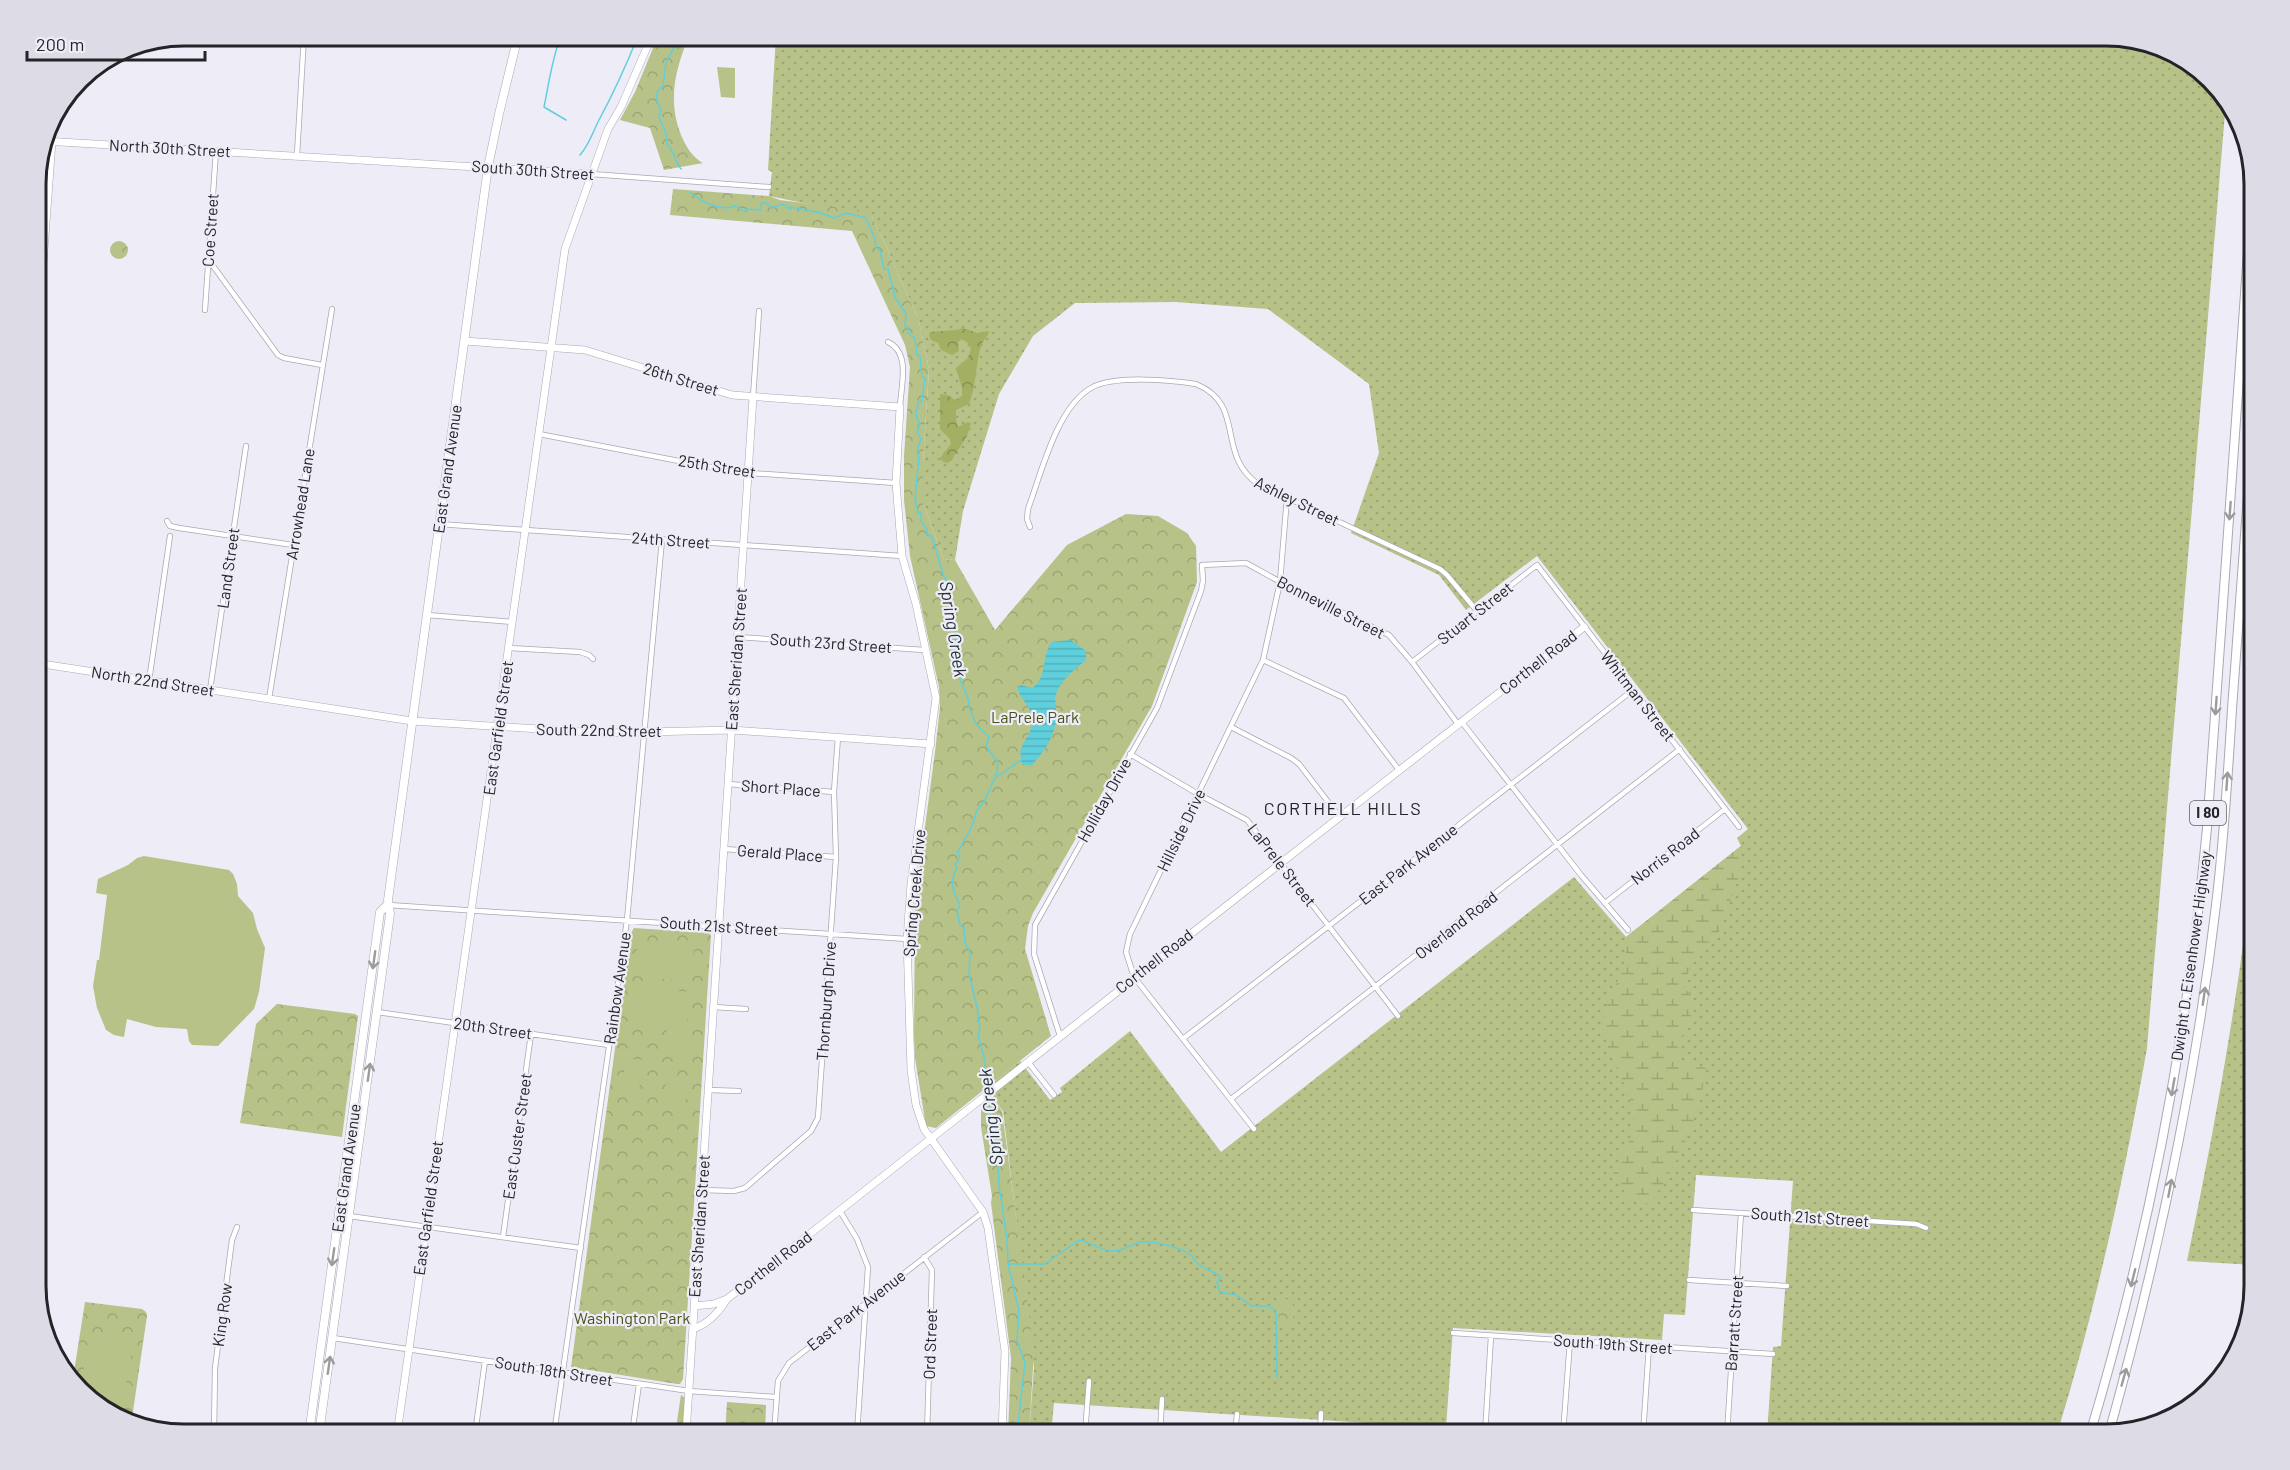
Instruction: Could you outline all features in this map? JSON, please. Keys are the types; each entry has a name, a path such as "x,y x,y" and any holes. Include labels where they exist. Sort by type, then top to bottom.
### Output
{"highway":[{"name":"Dwight D. Eisenhower Highway","path":"2093,1424 2115,1349 2161,1154 2199,915 2244,308"},
{"name":"Dwight D. Eisenhower Highway","path":"2112,1423 2162,1228 2186,1110 2208,970 2224,828 2244,552"}],"main road":[{"name":"East Grand Avenue","path":"320,1424 390,914 387,904 489,167 516,46"},
{"name":"East Grand Avenue","path":"310,1424 380,912 387,904"}],"street":[{"path":"297,155 303,46"},
{"name":"East Garfield Street","path":"398,1424 565,249 608,129 621,107 648,46"},
{"name":"North 30th Street","path":"54,141 297,155"},
{"name":"Coe Street","path":"205,310 216,150"},
{"name":"South 30th Street","path":"297,155 769,187"},
{"path":"208,259 278,355 322,365"},
{"name":"Arrowhead Lane","path":"269,699 332,309"},
{"name":"East Sheridan Street","path":"686,1424 759,311"},
{"name":"26th Street","path":"465,341 585,350 732,395 900,407"},
{"name":"Spring Creek Drive","path":"888,342 900,350 902,358 896,483 902,556 916,604 936,698 911,884 907,939 911,1070 920,1119 931,1139 983,1212 992,1257 1005,1351 1002,1424"},
{"name":"Ashley Street","path":"1030,527 1027,519 1028,509 1066,411 1090,388 1116,380 1184,382 1207,388 1222,403 1234,454 1240,467 1250,478 1258,484 1440,569 1477,611"},
{"name":"25th Street","path":"539,434 748,472 896,483"},
{"name":"Land Street","path":"210,690 246,446"},
{"name":"Hillside Drive","path":"1254,1129 1134,977 1127,961 1127,942 1263,660 1281,582 1287,497"},
{"path":"167,521 170,526 179,528 293,545"},
{"name":"24th Street","path":"440,524 902,556"},
{"path":"149,681 170,536"},
{"name":"Rainbow Avenue","path":"555,1424 627,920 662,540"},
{"name":"Bonneville Street","path":"1202,565 1246,563 1395,640 1628,930"},
{"name":"Holliday Drive","path":"1060,1036 1034,954 1035,925 1157,708 1201,591 1202,565"},
{"name":"Stuart Street","path":"1412,662 1537,565"},
{"name":"Whitman Street","path":"1537,565 1739,827"},
{"path":"427,615 513,622"},
{"name":"Corthell Road","path":"694,1306 714,1304 727,1299 1279,863 1584,627"},
{"name":"South 23rd Street","path":"738,637 924,650"},
{"path":"509,648 580,652 593,659"},
{"path":"1263,660 1344,698 1399,770"},
{"name":"North 22nd Street","path":"47,665 269,699"},
{"name":"East Park Avenue","path":"1184,1038 1633,690"},
{"name":"South 22nd Street","path":"269,699 412,721 601,733 732,730 931,744"},
{"path":"1231,727 1299,764 1339,816"},
{"name":"Thornburgh Drive","path":"702,1190 734,1191 745,1188 815,1126 819,1109 836,857 834,792 838,737"},
{"name":"Overland Road","path":"1231,1099 1680,749"},
{"name":"LaPrele Street","path":"1130,754 1247,820 1398,1017"},
{"name":"Short Place","path":"728,784 834,792"},
{"name":"Norris Road","path":"1605,903 1725,809"},
{"name":"Gerald Place","path":"724,849 836,857"},
{"name":"South 21st Street","path":"387,904 907,939"},
{"path":"714,1007 746,1009"},
{"name":"20th Street","path":"377,1012 609,1045"},
{"name":"East Custer Street","path":"503,1237 531,1034"},
{"path":"1028,1062 1054,1095"},
{"path":"708,1090 739,1091"},
{"path":"840,1210 858,1239 868,1267 858,1424"},
{"name":"South 21st Street","path":"1693,1210 1909,1224 1926,1228"},
{"name":"East Park Avenue","path":"775,1424 778,1381 789,1363 983,1212"},
{"name":"Barratt Street","path":"1728,1424 1741,1213"},
{"path":"349,1216 581,1248"},
{"name":"King Row","path":"214,1424 215,1368 232,1239 237,1227"},
{"name":"Ord Street","path":"924,1257 932,1270 927,1424"},
{"path":"1689,1280 1787,1286"},
{"name":"Corthell Road","path":"693,1329 701,1326 719,1311 727,1299"},
{"name":"South 19th Street","path":"1453,1333 1773,1354"},
{"path":"1486,1424 1491,1336"},
{"name":"South 18th Street","path":"333,1338 688,1391 776,1397"},
{"path":"1564,1424 1570,1341"},
{"path":"1644,1424 1649,1346"},
{"path":"476,1424 485,1360"},
{"path":"1086,1424 1089,1381"},
{"path":"633,1424 639,1384"},
{"path":"1161,1424 1162,1399"},
{"path":"1320,1424 1321,1413"},
{"path":"1236,1424 1237,1414"}],"green space":[{"path":"654,46 685,46 676,76 674,109 685,144 690,152 703,163 664,170 650,128 620,120 635,92"},
{"path":"775,46 2106,46 2141,51 2158,57 2197,81 2209,93 2225,116 2147,1048 2108,1242 2060,1424 1768,1424 1773,1347 1781,1346 1793,1181 1696,1175 1685,1315 1664,1314 1662,1340 1453,1328 1446,1424 1383,1424 1054,1403 1052,1424 1030,1424 1034,1367 1003,1111 994,1099 991,1084 1020,1061 1050,1100 1062,1092 1060,1088 1130,1031 1221,1152 1574,877 1626,937 1741,846 1737,838 1748,829 1537,556 1466,610 1439,575 1351,533 1379,453 1369,384 1268,309 1176,302 1075,303 1033,336 999,394 963,511 955,560 944,559 923,503 923,462 929,369 919,321 883,239 872,217 769,196 772,172 768,170"},
{"path":"717,67 735,68 735,98 721,97"},
{"name":"LaPrele Park","path":"673,189 769,196 780,200 859,210 872,217 919,321 929,369 923,462 923,503 944,559 955,560 995,630 1067,545 1126,514 1158,516 1187,533 1196,546 1197,582 1152,706 1033,913 1028,926 1025,949 1051,1036 936,1128 926,1126 915,1058 915,902 940,707 939,687 910,556 904,500 904,456 910,367 905,345 852,231 670,215"},
{"path":"119,241 125,244 128,250 125,256 119,259 113,256 110,250 113,244"},
{"path":"963,328 977,333 988,331 989,333 981,346 969,404 956,410 958,427 968,422 971,423 967,436 951,461 947,463 940,458 951,444 950,439 940,429 940,394 948,395 955,400 962,396 956,368 968,358 971,349 967,342 961,339 958,342 959,351 952,355 941,350 938,343 931,340 929,335 930,332"},
{"path":"1742,845 1738,880 1715,942 1692,963 1683,986 1693,997 1690,1025 1677,1045 1681,1061 1706,1068 1699,1104 1678,1157 1649,1204 1628,1198 1613,1172 1636,1127 1627,1091 1608,1048 1604,1030 1607,1004 1623,966 1626,937"},
{"path":"144,856 229,870 237,884 238,896 253,913 265,948 259,992 254,1009 218,1046 192,1045 187,1029 156,1027 127,1019 124,1037 114,1035 106,1030 97,1008 93,986 97,960 99,960 107,895 96,893 98,879"},
{"name":"Washington Park","path":"634,928 711,935 683,1379 680,1384 571,1367 631,933"},
{"path":"2244,935 2244,1264 2187,1261 2225,1060"},
{"path":"638,942 694,948 690,982 634,976"},
{"path":"633,987 690,992 686,1030 693,1040 689,1050 683,1056 665,1045 667,1028 630,1025"},
{"path":"277,1004 358,1016 342,1137 240,1123 256,1024"},
{"path":"626,1058 643,1060 638,1097 621,1095"},
{"path":"666,1084 687,1086 685,1104 664,1102"},
{"path":"994,1099 1002,1111 1034,1352 1030,1424 1008,1424 1011,1358 991,1203 992,1196 981,1127 981,1110"},
{"path":"1291,1299 1294,1308 1292,1327 1283,1327 1278,1324 1280,1300"},
{"path":"85,1302 142,1309 146,1312 133,1413 115,1405 93,1389 74,1369"},
{"path":"602,1323 625,1327 623,1340 600,1337"},
{"path":"89,1336 133,1343 122,1408 93,1389 82,1378"},
{"path":"681,1395 685,1398 683,1424 677,1424"},
{"path":"727,1402 766,1405 765,1424 726,1424"}],"water":[{"path":"1071,640 1086,651 1086,660 1069,675 1058,689 1055,697 1054,732 1048,744 1031,766 1022,764 1021,751 1031,729 1032,718 1017,687 1021,685 1032,688 1041,678 1046,654 1052,642"}],"waterway":[{"path":"557,46 544,107 566,120"},
{"path":"580,155 588,143 634,46"},
{"name":"Spring Creek","path":"674,46 666,63 663,86 657,92 657,102 661,109 659,117 667,136 667,144 681,169"},
{"name":"Spring Creek","path":"690,192 712,205 724,208 736,206 745,212 747,209 761,210 761,204 765,202 772,208 782,204 790,209 791,207 821,213 834,218 847,213 866,218 875,239 876,248 880,250 884,269 888,269 895,297 906,314 905,327 908,327 908,333 915,338 922,377 925,378 922,401 917,404 916,411 920,423 917,432 921,439 917,451 919,457 915,499 918,512 921,513 921,521 927,534 932,537 947,581 952,610 950,613 958,644 955,649 960,679 976,724 989,737 986,746 998,762 997,773 958,852 960,859 955,864 957,868 953,882 960,905 957,911 960,925 964,928 965,943 970,952 969,974 977,1007 980,1030 978,1035 985,1061 987,1091"},
{"path":"995,778 1021,760"},
{"name":"Spring Creek","path":"988,1099 997,1152 1008,1264 1019,1311 1017,1340 1025,1363 1018,1424"},
{"path":"1008,1264 1045,1264 1079,1240 1109,1251 1121,1250 1141,1242 1181,1249 1191,1255 1196,1262 1221,1277 1217,1283 1220,1292 1236,1295 1252,1306 1270,1306 1276,1313 1277,1377"}],"district":[{"name":"CORTHELL HILLS","path":"1343,809"}]}
